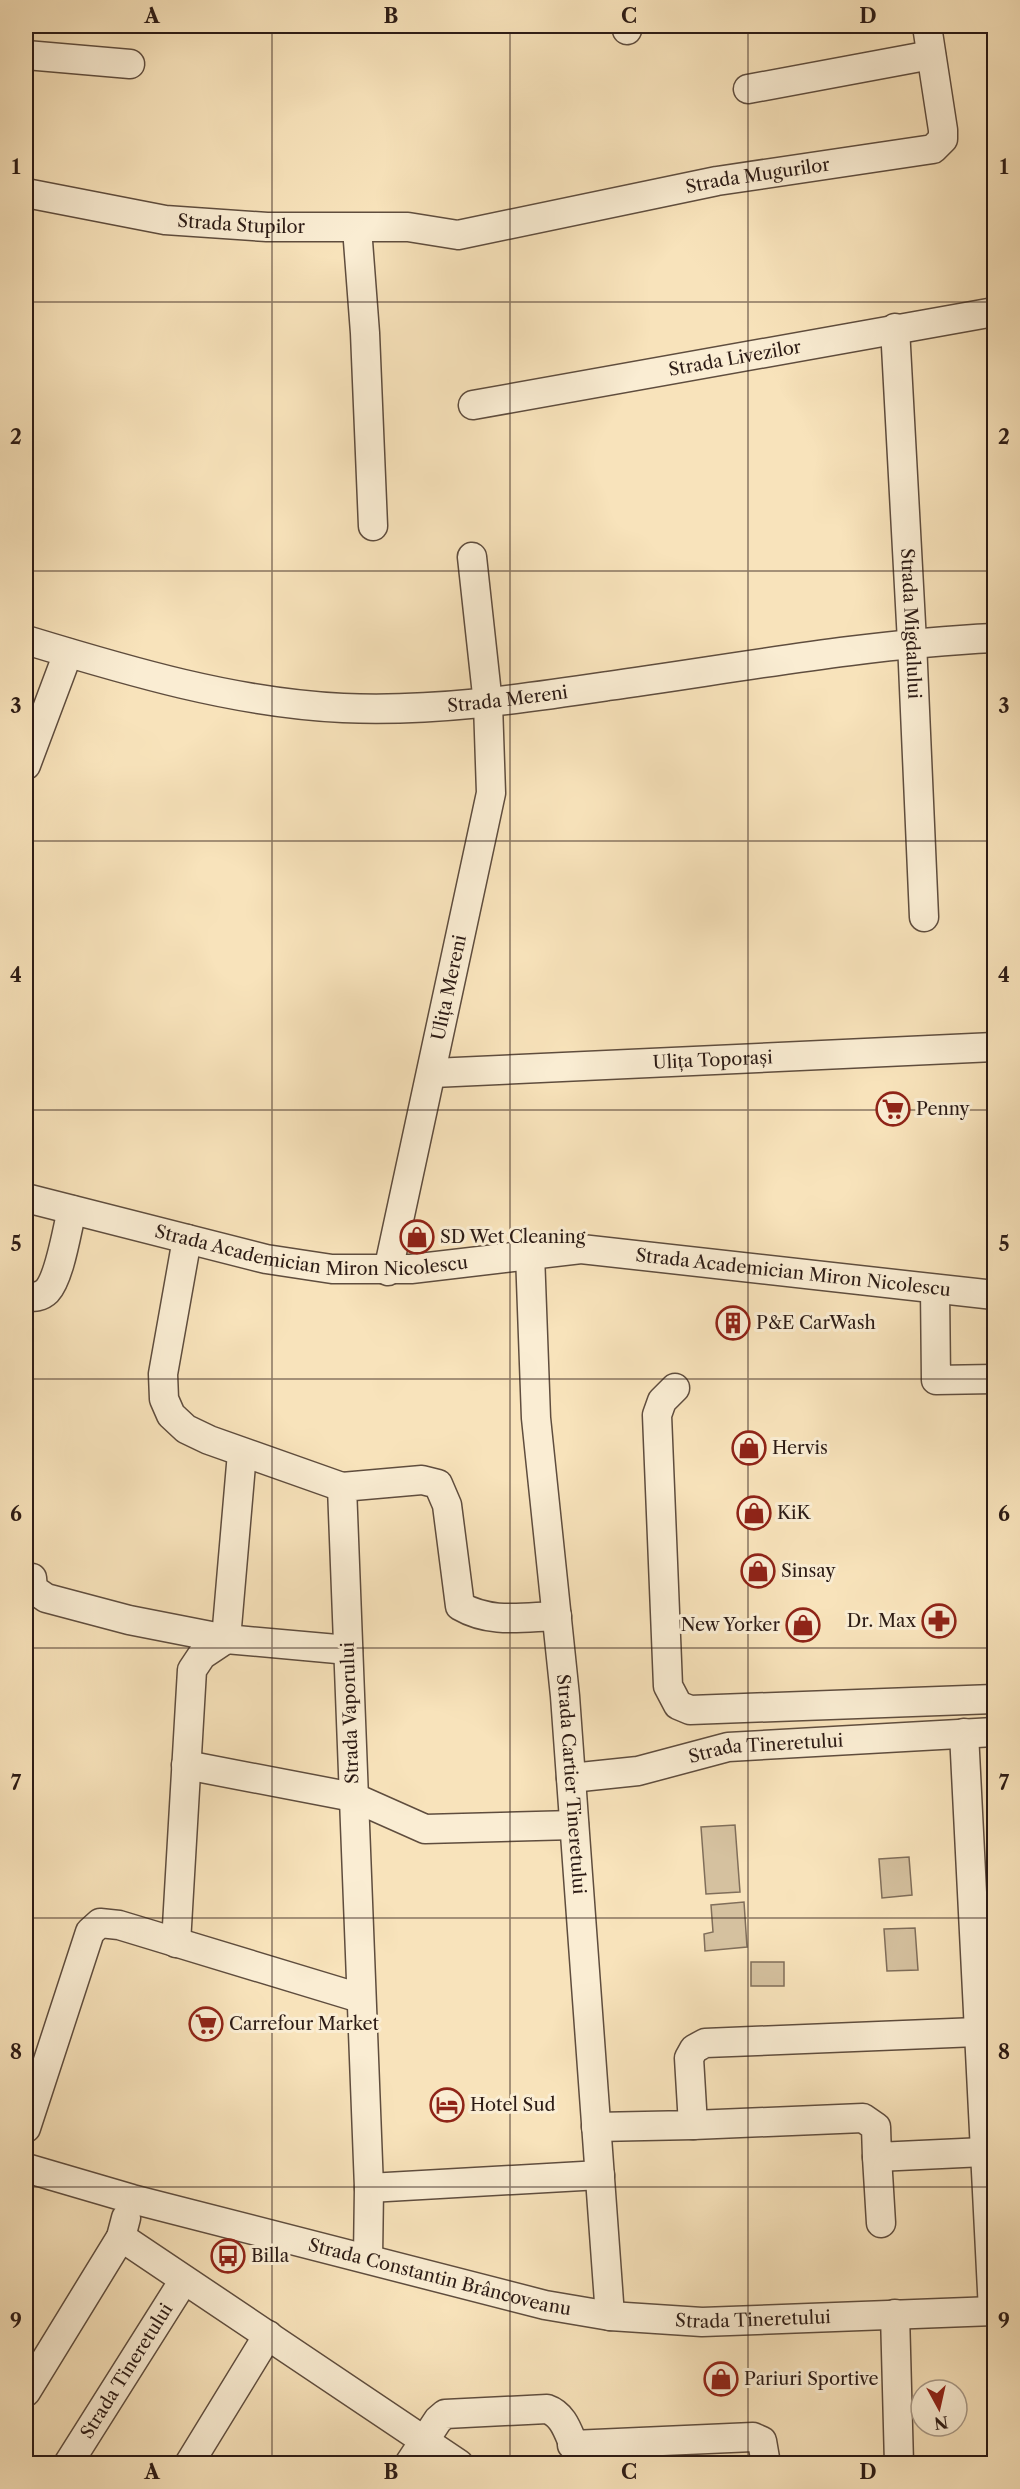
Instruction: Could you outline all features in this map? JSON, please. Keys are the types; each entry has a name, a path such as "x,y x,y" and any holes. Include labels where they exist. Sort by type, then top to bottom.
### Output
{"street":[{"name":"Strada Mugurilor","path":"458,235 717,181 933,149 943,139 943,130 927,26"},
{"path":"26,55 130,64"},
{"path":"748,89 932,55"},
{"name":"Strada Stupilor","path":"26,193 165,220 267,227 408,227 458,235"},
{"path":"357,228 365,333 373,526"},
{"name":"Strada Livezilor","path":"473,405 994,312"},
{"name":"Strada Migdalului","path":"895,328 924,917"},
{"name":"Ulița Mereni","path":"388,1270 433,1073 491,793 488,704 472,557"},
{"name":"Strada Mereni","path":"26,640 212,690 304,704 378,709 488,704 912,642 994,638"},
{"path":"26,765 68,653"},
{"name":"Ulița Toporași","path":"433,1073 994,1047"},
{"name":"Strada Academician Miron Nicolescu","path":"26,1198 299,1265 388,1270 581,1249 994,1295"},
{"path":"26,1297 37,1298 48,1290 54,1279 72,1210"},
{"path":"187,1239 163,1374 164,1399 171,1415 186,1429 242,1453 342,1488 422,1480 438,1484 447,1505 460,1606 474,1614 493,1619 557,1616"},
{"name":"Strada Cartier Tineretului","path":"530,1254 536,1418 571,1778 610,2316"},
{"path":"935,1289 936,1380 994,1379"},
{"path":"675,1388 662,1401 657,1415 668,1686 678,1705 690,1710 994,1699"},
{"path":"226,1639 242,1453"},
{"name":"Strada Vaporului","path":"342,1488 369,2188 368,2258"},
{"path":"32,1578 33,1589 46,1598 129,1620 226,1639 348,1650"},
{"path":"176,1943 192,1670 202,1654 226,1639"},
{"name":"Strada Tineretului","path":"571,1778 638,1772 728,1747 994,1732"},
{"name":"Strada Tineretului","path":"610,2316 702,2322 994,2311 977,2032 983,1909 964,1733"},
{"path":"186,1766 353,1797 425,1829 574,1825"},
{"path":"26,2128 90,1932 100,1923 119,1925 360,1998"},
{"path":"693,2125 689,2058 694,2049 705,2043 977,2032"},
{"path":"596,2127 862,2118 876,2127 881,2223"},
{"path":"877,2157 984,2152"},
{"name":"Strada Constantin Brâncoveanu","path":"26,2168 132,2199 545,2305 610,2316"},
{"path":"369,2188 600,2175"},
{"path":"26,2392 121,2237 132,2199"},
{"path":"121,2237 268,2336 416,2452 459,2463"},
{"name":"Strada Tineretului","path":"68,2463 184,2280"},
{"path":"896,2314 899,2463"},
{"path":"189,2463 268,2336"},
{"path":"416,2452 445,2414 547,2409 556,2413 563,2420 578,2454 753,2437 762,2441 766,2463"}],"shaded area":[{"path":"735,1825 740,1892 706,1894 701,1827"},
{"path":"909,1857 912,1895 882,1898 879,1859"},
{"path":"744,1902 747,1947 705,1951 704,1934 713,1932 711,1905"},
{"path":"915,1928 918,1970 887,1971 884,1929"},
{"path":"751,1962 784,1962 784,1986 751,1986"}],"place":[{"name":"Penny","path":"893,1109"},
{"name":"SD Wet Cleaning","path":"417,1237"},
{"name":"P&E CarWash","path":"733,1323"},
{"name":"Hervis","path":"749,1448"},
{"name":"KiK","path":"754,1513"},
{"name":"Sinsay","path":"758,1571"},
{"name":"Dr. Max","path":"939,1621"},
{"name":"New Yorker","path":"803,1625"},
{"name":"Carrefour Market","path":"206,2024"},
{"name":"Hotel Sud","path":"447,2105"},
{"name":"Billa","path":"228,2256"},
{"name":"Pariuri Sportive","path":"721,2379"}]}
